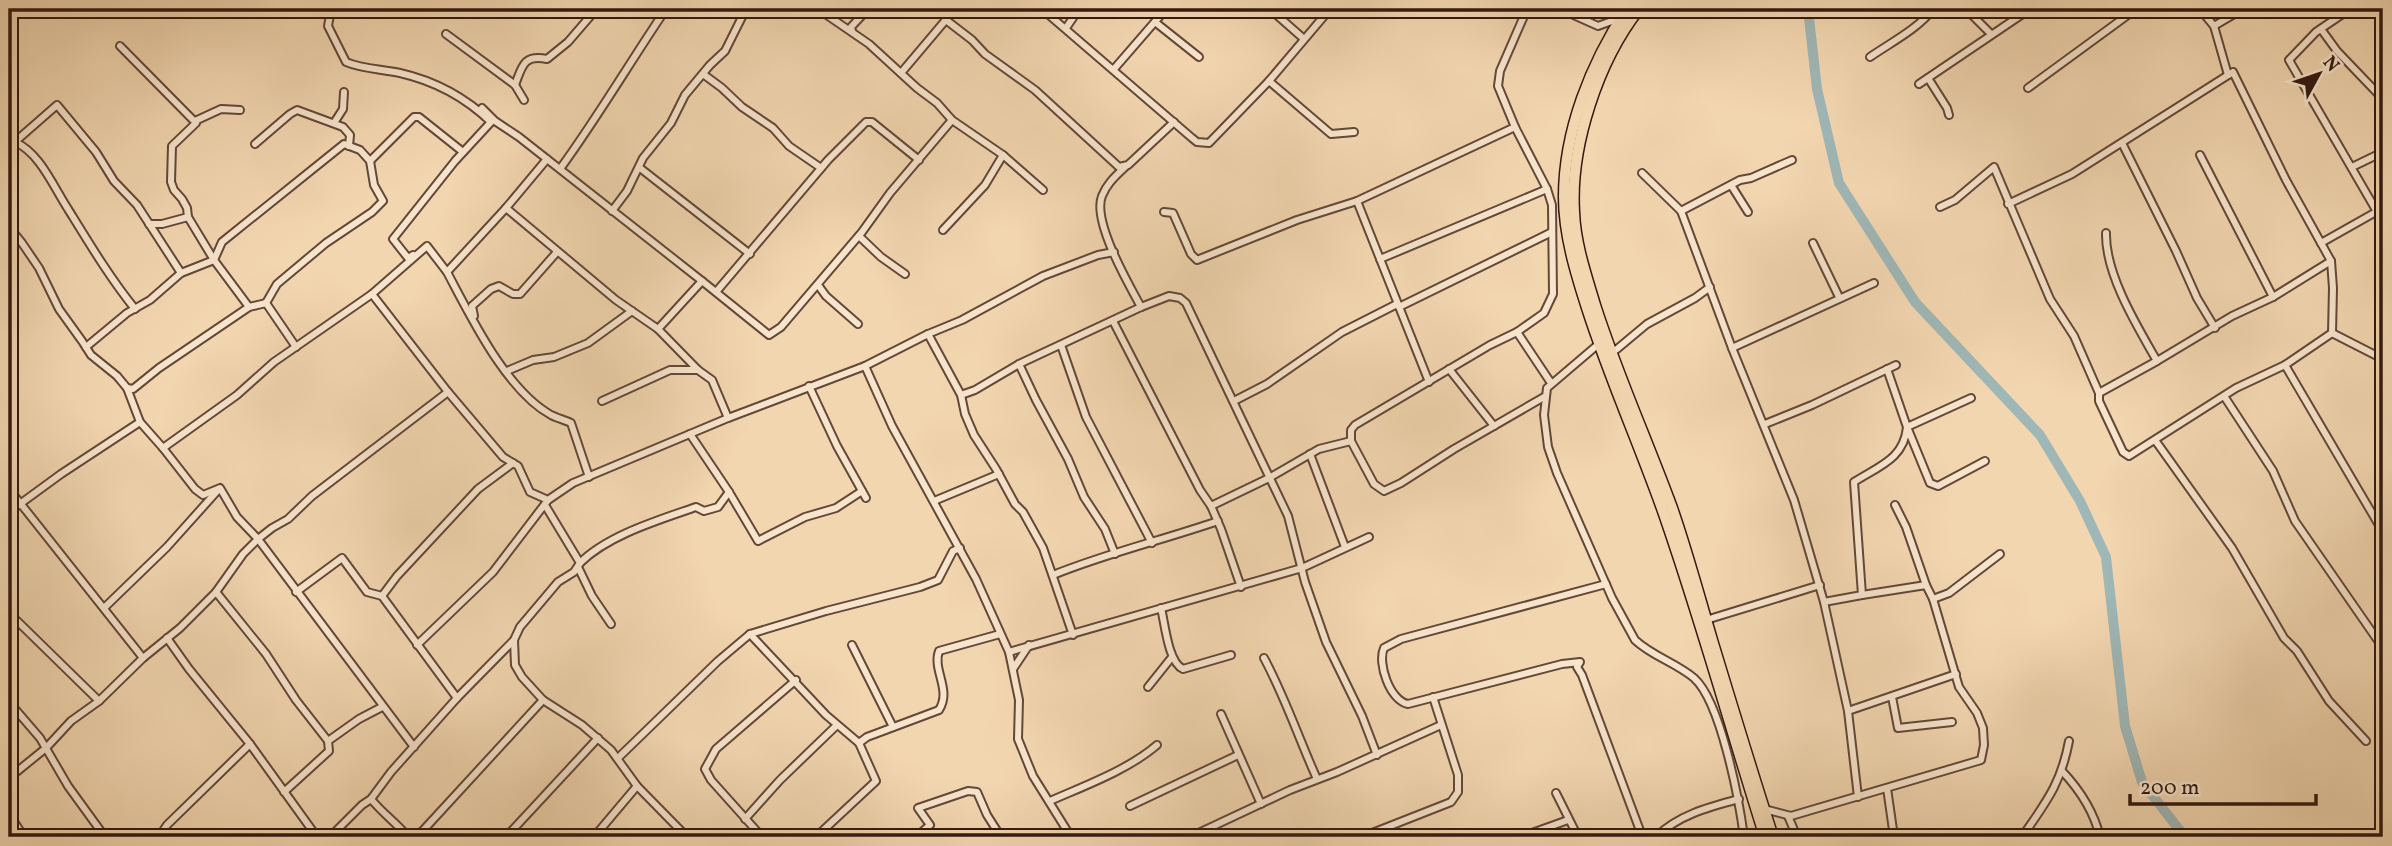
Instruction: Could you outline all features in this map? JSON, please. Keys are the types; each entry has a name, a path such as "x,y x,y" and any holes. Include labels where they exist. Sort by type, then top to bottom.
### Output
{"highway":[{"path":"1639,9 1621,36 1598,82 1585,121 1577,160 1574,197 1576,230 1603,342 1611,354 1672,510 1706,620 1765,837"},
{"path":"1625,13 1595,68 1576,120 1564,196 1568,235 1579,283 1603,342 1664,515 1750,779 1773,837"}],"street":[{"path":"331,9 328,26 346,62 401,73 438,85 473,105 491,122 463,152 393,239 408,258 427,246"},
{"path":"515,85 522,66 529,59 547,59 593,13 576,13 572,9"},
{"path":"560,169 594,122 666,9"},
{"path":"612,211 627,191 643,158 671,123 685,95 724,51 746,9"},
{"path":"818,9 852,32 937,103 952,121 1003,155 1043,190"},
{"path":"852,32 851,27 868,9"},
{"path":"901,73 956,9"},
{"path":"1042,9 1197,142 1209,144 1269,81 1330,9"},
{"path":"1066,28 1079,9"},
{"path":"1114,69 1166,9"},
{"path":"1270,9 1304,39"},
{"path":"1527,9 1498,80 1500,94 1547,189 1552,205 1551,301 1544,313 1517,332 1448,369 1355,425 1351,430 1351,441 1374,484 1384,491 1544,397"},
{"path":"1560,9 1569,10 1598,26 1625,13"},
{"path":"1870,57 1908,31 1933,9"},
{"path":"1966,9 1991,34"},
{"path":"1919,84 2030,9"},
{"path":"2200,9 2214,26 2228,75"},
{"path":"2214,26 2242,9"},
{"path":"2321,243 2380,209 2289,60 2321,29 2350,9"},
{"path":"2028,88 2131,10"},
{"path":"946,20 985,54 1035,90 1119,167 1128,165"},
{"path":"1155,22 1199,57"},
{"path":"2321,29 2337,51 2383,99"},
{"path":"446,34 515,85 524,100"},
{"path":"120,46 195,121"},
{"path":"2008,204 2072,174 2233,72 2286,180 2331,261 2332,333"},
{"path":"703,74 742,107 773,128 789,146 821,168"},
{"path":"1928,78 1949,115"},
{"path":"1269,81 1331,134 1354,132"},
{"path":"334,123 343,108 344,92"},
{"path":"12,145 57,105 96,152 114,181 137,205 181,274"},
{"path":"482,108 495,121 560,169 769,335 780,327 818,285 952,121"},
{"path":"240,110 221,109 195,121 172,146 171,181 187,208 188,217 214,260 249,307"},
{"path":"255,145 297,110 343,127 349,135 349,146"},
{"path":"370,161 414,117 419,117 463,152"},
{"path":"716,292 821,168 866,122 872,122 919,160"},
{"path":"1141,307 1114,253 1099,209 1101,197 1107,185 1174,122"},
{"path":"1164,212 1173,213 1191,254 1197,260 1297,220 1357,201 1515,127"},
{"path":"2122,143 2214,328"},
{"path":"86,347 181,274 214,260 222,242 344,144 360,150 370,161 374,185 383,201 372,212 326,243 278,284 266,303 249,307 159,368 133,389 127,388"},
{"path":"12,145 26,147 48,177 114,283 135,309"},
{"path":"2352,167 2383,152"},
{"path":"943,230 985,185 1003,155"},
{"path":"2200,155 2273,298"},
{"path":"447,272 547,159"},
{"path":"1681,211 1731,185 1793,160"},
{"path":"1940,207 1955,200 1994,167 2050,299 2074,336 2099,393 2099,401 2123,452 2132,455 2224,396 2285,365 2332,333"},
{"path":"640,168 750,254"},
{"path":"1642,173 1681,211 1732,348 1794,500 1820,585 1848,711 1858,797"},
{"path":"1731,185 1748,212"},
{"path":"1380,259 1547,189"},
{"path":"1357,201 1429,382"},
{"path":"506,208 557,252 658,328 698,370 712,380 728,418"},
{"path":"149,224 162,224 188,217"},
{"path":"9,227 39,268 59,309 86,347 127,388 140,422 195,489 203,495 220,488"},
{"path":"1234,401 1266,384 1342,332 1552,232"},
{"path":"2106,233 2105,246 2120,289 2157,362"},
{"path":"859,236 881,257 905,274"},
{"path":"1813,243 1839,297"},
{"path":"427,246 447,272 484,340 518,387 551,415 571,423 589,477"},
{"path":"163,448 237,395 274,362 372,294 427,246"},
{"path":"484,340 471,306 491,289 499,286 513,294 520,294 557,252"},
{"path":"418,645 492,572 547,502 573,483 728,418 865,366 962,320 1043,276 1098,255 1114,253"},
{"path":"2099,393 2157,362 2232,316 2273,298 2331,261"},
{"path":"658,328 702,281"},
{"path":"1732,348 1874,283"},
{"path":"818,285 826,296 858,324"},
{"path":"1611,354 1647,324 1710,287"},
{"path":"372,294 448,393 503,457 518,466 530,492 547,502 592,596 611,624"},
{"path":"961,395 975,390 1019,364 1141,307 1169,296 1180,298 1186,303 1288,516 1326,642 1362,716 1377,755"},
{"path":"266,303 296,346"},
{"path":"507,371 533,360 554,357 588,343 632,311"},
{"path":"1112,321 1200,490 1211,506 1241,587"},
{"path":"1517,332 1551,383"},
{"path":"2332,333 2383,359"},
{"path":"928,334 961,395 974,435 1043,548 1073,635"},
{"path":"1603,342 1547,388 1544,397 1548,447 1556,473 1634,640 1686,673 1709,696 1716,712 1739,799 1744,837"},
{"path":"1061,345 1086,417 1153,543"},
{"path":"1019,364 1068,459 1084,497 1105,529 1115,554"},
{"path":"1765,424 1896,365"},
{"path":"2285,365 2383,532"},
{"path":"865,366 892,426 960,548 1009,652 1019,708 1018,739 1032,776 1071,837"},
{"path":"1448,369 1494,426"},
{"path":"1887,369 1930,483 1938,486 1985,461"},
{"path":"602,401 670,370 698,370"},
{"path":"690,434 758,541 805,517 836,508 864,495 809,386"},
{"path":"9,778 180,628 216,592 243,554 258,539 288,519 312,496 448,393"},
{"path":"2224,396 2273,471 2295,521 2383,648"},
{"path":"1907,427 1971,398"},
{"path":"9,512 140,422"},
{"path":"1862,595 1854,482 1897,455 1905,441 1907,427"},
{"path":"2155,440 2232,548 2284,638 2297,651 2329,701 2366,741"},
{"path":"1211,506 1269,478 1319,449 1351,441"},
{"path":"1310,454 1345,547"},
{"path":"382,596 397,576 478,489 513,463"},
{"path":"934,501 999,474"},
{"path":"220,488 237,517 258,539 414,747"},
{"path":"104,608 167,547 220,488"},
{"path":"9,489 143,659"},
{"path":"330,837 371,799 391,772 457,698 514,640 520,627 558,582 574,572 594,550 657,521 696,507 705,512 718,507 729,492"},
{"path":"1764,809 1788,816 1981,760 1983,728 1977,713 1959,687 1933,598 1895,505"},
{"path":"1053,575 1218,522"},
{"path":"1009,652 1302,568 1369,537"},
{"path":"618,758 718,661 750,634 938,580 953,551 960,548"},
{"path":"1933,598 1949,593 2000,554"},
{"path":"296,592 342,558 367,592 382,596 457,698"},
{"path":"1606,584 1401,639 1384,648 1381,661 1393,696 1408,704 1562,664 1580,662 1577,667 1583,675 1642,836 1645,837"},
{"path":"1706,620 1820,585"},
{"path":"1824,602 1926,585"},
{"path":"216,592 266,654 328,741 329,751 284,792"},
{"path":"1161,608 1172,657 1177,666 1183,669 1231,655"},
{"path":"9,613 99,701"},
{"path":"750,634 837,724 859,743 876,781 816,837"},
{"path":"859,743 867,737 934,713 942,705 944,690 937,657 939,651 1000,634"},
{"path":"167,638 250,744 317,837"},
{"path":"514,640 515,665 522,677 543,700 598,738 618,758 636,786 684,836"},
{"path":"852,645 893,727"},
{"path":"1013,669 1029,645"},
{"path":"1148,687 1172,657"},
{"path":"1264,658 1277,681 1293,726 1317,779"},
{"path":"1848,711 1956,674"},
{"path":"762,837 711,780 705,769 716,749 796,680"},
{"path":"1362,837 1451,802 1455,797 1459,786 1458,775 1433,697"},
{"path":"1892,697 1900,729 1952,722"},
{"path":"417,837 543,700"},
{"path":"9,702 46,748 68,786 105,837"},
{"path":"328,741 382,707"},
{"path":"1221,714 1261,804"},
{"path":"745,819 779,780 837,724"},
{"path":"1191,837 1441,725"},
{"path":"506,837 598,738"},
{"path":"2022,837 2054,791 2069,741"},
{"path":"159,837 167,825 250,744"},
{"path":"1050,801 1101,779 1148,753 1157,745"},
{"path":"1130,806 1238,755"},
{"path":"2062,771 2074,784 2094,816 2101,837"},
{"path":"594,837 636,786"},
{"path":"1887,788 1894,837"},
{"path":"916,837 930,825 918,808 968,791 977,792 1001,837"},
{"path":"1556,793 1578,837"},
{"path":"371,799 382,814 408,837"},
{"path":"1656,837 1666,827 1691,814 1739,799"},
{"path":"9,814 24,837"},
{"path":"1788,816 1797,837"},
{"path":"1521,837 1568,820"}],"waterway":[{"path":"1808,9 1817,89 1839,183 1915,302 2040,435 2080,501 2106,557 2125,726 2142,782 2185,837"}]}
